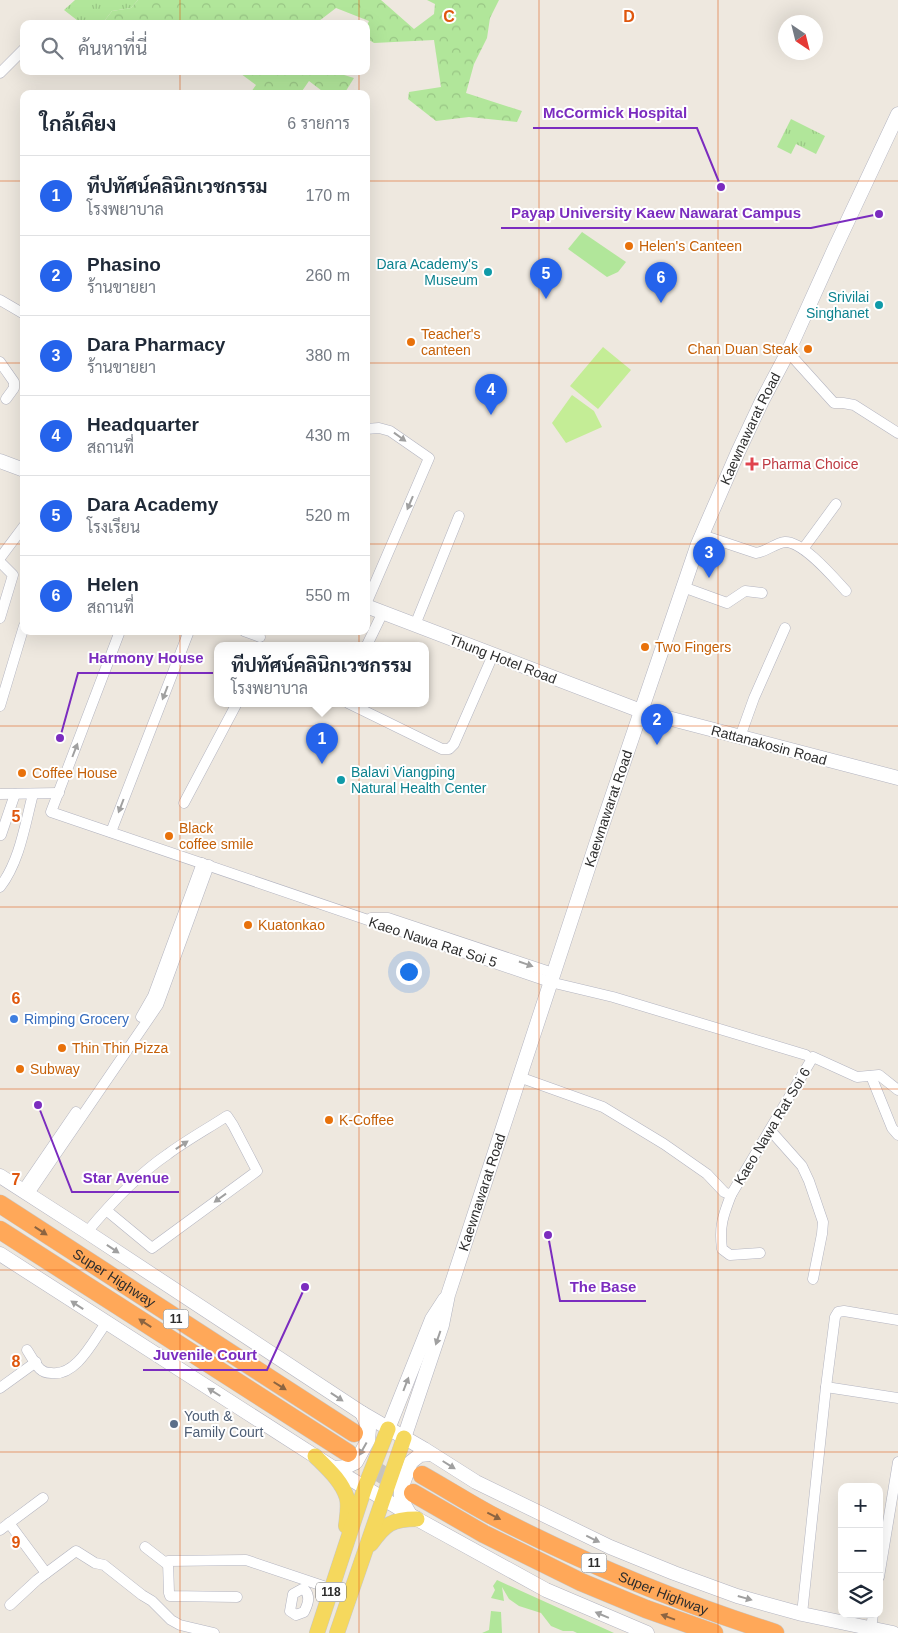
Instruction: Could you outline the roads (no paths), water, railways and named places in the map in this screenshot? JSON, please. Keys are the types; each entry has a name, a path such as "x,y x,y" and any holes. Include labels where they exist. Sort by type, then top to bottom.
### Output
{"highway":[{"name":"Super Highway","path":"0,1204 354,1432"},
{"name":"Super Highway","path":"0,1230 348,1453"},
{"name":"Super Highway","path":"422,1475 489,1514 540,1539 684,1602 775,1633"},
{"name":"Super Highway","path":"413,1494 484,1534 581,1582 646,1609 714,1633"}],"main road":[{"name":"Kaewnawarat Road","path":"317,1633 365,1487 388,1429"},
{"name":"Kaewnawarat Road","path":"337,1633 404,1438"},
{"path":"315,1456 334,1476 347,1499 348,1509 344,1550"},
{"path":"363,1554 384,1527 398,1520 413,1516"}],"street":[{"path":"0,73 20,53"},
{"name":"Kaewnawarat Road","path":"404,1438 442,1325 448,1295 552,977 683,586 702,535 762,401 788,352 898,114"},
{"path":"0,300 20,312"},
{"path":"788,352 834,403 854,406 898,433"},
{"path":"0,362 14,382 14,388 6,399"},
{"path":"370,429 390,430 429,458 370,596"},
{"path":"0,461 20,468"},
{"path":"803,549 836,504"},
{"path":"415,625 460,516"},
{"path":"0,558 20,531"},
{"path":"702,535 756,553 786,542 803,549 821,564 846,591"},
{"path":"0,562 13,575 0,618"},
{"path":"683,586 727,603 745,591 762,593"},
{"name":"Thung Hotel Road","path":"370,607 641,712"},
{"path":"368,642 383,612"},
{"path":"740,737 754,698 785,628"},
{"path":"0,706 21,635"},
{"path":"0,794 59,793 118,635"},
{"path":"111,832 187,635"},
{"path":"356,707 442,749 448,749 454,744 493,655"},
{"path":"184,803 235,707"},
{"name":"Rattanakosin Road","path":"641,712 898,778"},
{"name":"Kaeo Nawa Rat Soi 5","path":"59,793 51,812 362,918 386,922 613,997 806,1055"},
{"path":"1,835 16,794"},
{"path":"0,887 6,879 16,856 33,794"},
{"path":"25,1193 81,1111 158,1005 162,983 205,864"},
{"name":"Kaeo Nawa Rat Soi 6","path":"519,1077 603,1107 664,1144 707,1174 724,1192 731,1194 812,1057 856,1077 879,1076 898,1090"},
{"path":"871,1076 892,1128 898,1135"},
{"path":"87,1232 106,1210 128,1187 167,1155 227,1116 257,1171 152,1248 106,1210"},
{"path":"770,1130 802,1166 823,1222 813,1279"},
{"path":"0,1176 362,1413 483,1486 610,1547 674,1574 737,1596 802,1614 893,1633"},
{"path":"731,1194 722,1217 720,1236 722,1249 730,1255 760,1253"},
{"path":"0,1254 382,1498 546,1590 647,1633"},
{"name":"Kaewnawarat Road","path":"388,1429 432,1319 448,1295"},
{"path":"802,1614 826,1387 836,1317 838,1312 844,1311 898,1320"},
{"path":"27,1350 41,1370 60,1374 68,1372 78,1363 106,1323"},
{"path":"0,1388 36,1362"},
{"path":"826,1387 898,1398"},
{"path":"334,1468 346,1467 356,1462 368,1440 369,1429 362,1413"},
{"path":"413,1516 401,1499 401,1490 411,1462 420,1455 430,1454"},
{"path":"880,1573 898,1462"},
{"path":"0,1530 43,1498"},
{"path":"9,1523 46,1573"},
{"path":"145,1547 167,1564 170,1596 237,1597"},
{"path":"10,1605 46,1573 76,1550 95,1563 104,1565 152,1601 171,1620 180,1625 214,1633"},
{"path":"167,1564 170,1560 246,1560 306,1585 332,1589"},
{"path":"871,1629 872,1618"}],"tunnel":[{"path":"348,1453 402,1487"}],"place":[{"name":"McCormick Hospital","path":"721,187"},
{"name":"Payap University Kaew Nawarat Campus","path":"879,214"},
{"name":"Helen's Canteen","path":"629,246"},
{"name":"Dara Academy's Museum","path":"488,272"},
{"name":"Dara Academy","path":"546,299"},
{"name":"Helen","path":"661,303"},
{"name":"Srivilai Singhanet","path":"879,305"},
{"name":"Teacher's canteen","path":"411,342"},
{"name":"Chan Duan Steak","path":"808,349"},
{"name":"Headquarter","path":"491,415"},
{"name":"Pharma Choice","path":"752,464"},
{"name":"Dara Pharmacy","path":"709,578"},
{"name":"Two Fingers","path":"645,647"},
{"name":"Harmony House","path":"60,738"},
{"name":"Phasino","path":"657,745"},
{"name":"ทีปทัศน์คลินิกเวชกรรม","path":"322,764"},
{"name":"Coffee House","path":"22,773"},
{"name":"Balavi Viangping Natural Health Center","path":"341,780"},
{"name":"Black coffee smile","path":"169,836"},
{"name":"Kuatonkao","path":"248,925"},
{"name":"Rimping Grocery","path":"14,1019"},
{"name":"Thin Thin Pizza","path":"62,1048"},
{"name":"Subway","path":"20,1069"},
{"name":"Star Avenue","path":"38,1105"},
{"name":"K-Coffee","path":"329,1120"},
{"name":"The Base","path":"548,1235"},
{"name":"Juvenile Court","path":"305,1287"},
{"name":"Youth & Family Court","path":"174,1424"}]}
